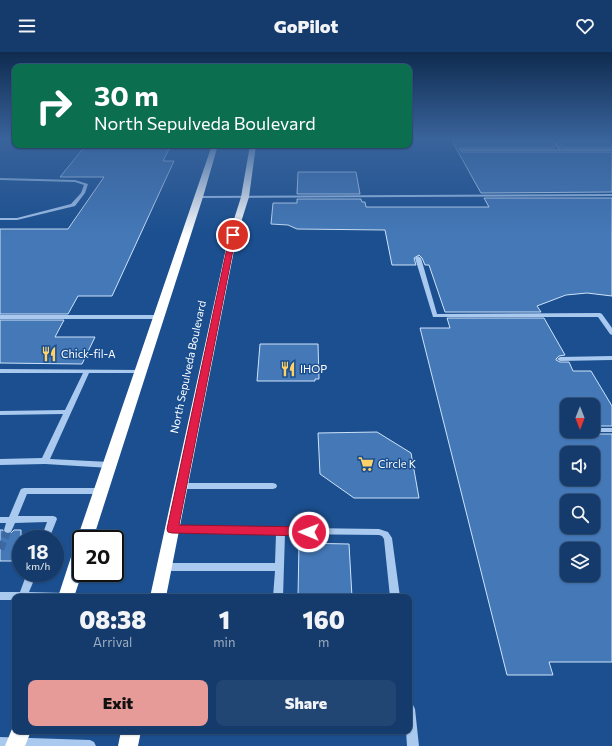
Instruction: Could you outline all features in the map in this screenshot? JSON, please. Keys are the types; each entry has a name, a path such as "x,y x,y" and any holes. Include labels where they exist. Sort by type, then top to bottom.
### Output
{"highway":[{"path":"88,530 207,171"},
{"name":"North Sepulveda Boulevard","path":"159,594 233,235 245,197 249,171"},
{"path":"67,594 72,579"},
{"path":"128,746 130,734"}],"street":[{"path":"0,179 75,181 86,184 86,187 78,200 72,205 17,219 0,219"},
{"path":"440,189 442,195"},
{"path":"199,197 612,195"},
{"path":"418,258 435,316 600,315 612,333"},
{"path":"0,318 159,317"},
{"path":"560,359 612,358"},
{"path":"0,371 141,371"},
{"path":"45,461 87,371"},
{"path":"0,413 67,412"},
{"path":"600,430 612,430"},
{"path":"0,462 45,461 110,464"},
{"path":"181,486 273,486"},
{"path":"8,530 24,491 101,491"},
{"path":"0,520 53,519 49,530"},
{"path":"172,529 379,532 385,534 388,538 395,594"},
{"path":"278,594 281,531"},
{"path":"165,567 279,567"},
{"path":"24,594 28,582"},
{"path":"0,596 12,596"},
{"path":"412,734 413,746"},
{"path":"13,741 90,746"}],"building":[{"path":"65,171 169,171 112,296 78,296 68,314 0,314 0,229 68,229 104,177 60,177"},
{"path":"469,171 612,171 612,192 481,193"},
{"path":"298,172 356,172 360,194 297,194"},
{"path":"484,198 612,198 612,296 587,293 566,295 537,306 541,312 445,312 429,265 425,265 419,255 414,258 416,265 392,265 385,230 297,229 288,225 271,224 273,203 297,203 297,199 361,199 362,202 365,202 366,207 489,207"},
{"path":"447,318 544,318 565,355 559,356 556,360 560,362 569,362 573,371 591,371 612,406 612,426 600,426 600,398 560,398 560,438 600,438 600,434 612,434 612,662 549,662 553,675 507,675 420,328 450,328"},
{"name":"Chick-fil-A","path":"0,320 64,320 55,337 95,337 82,364 0,363"},
{"name":"IHOP","path":"260,344 318,344 319,379 315,379 315,381 257,381"},
{"name":"Circle K","path":"377,432 411,453 419,498 354,498 320,474 318,433"},
{"path":"0,530 3,530 4,533 8,534 12,532 12,561 0,561"},
{"path":"299,543 349,544 352,594 298,594"}],"tunnel":[{"path":"0,549 8,530"}],"place":[{"name":"Chick-fil-A","path":"49,354"},
{"name":"IHOP","path":"288,369"},
{"name":"Circle K","path":"366,464"}],"route":[{"path":"233,235 172,529 309,532"}]}
